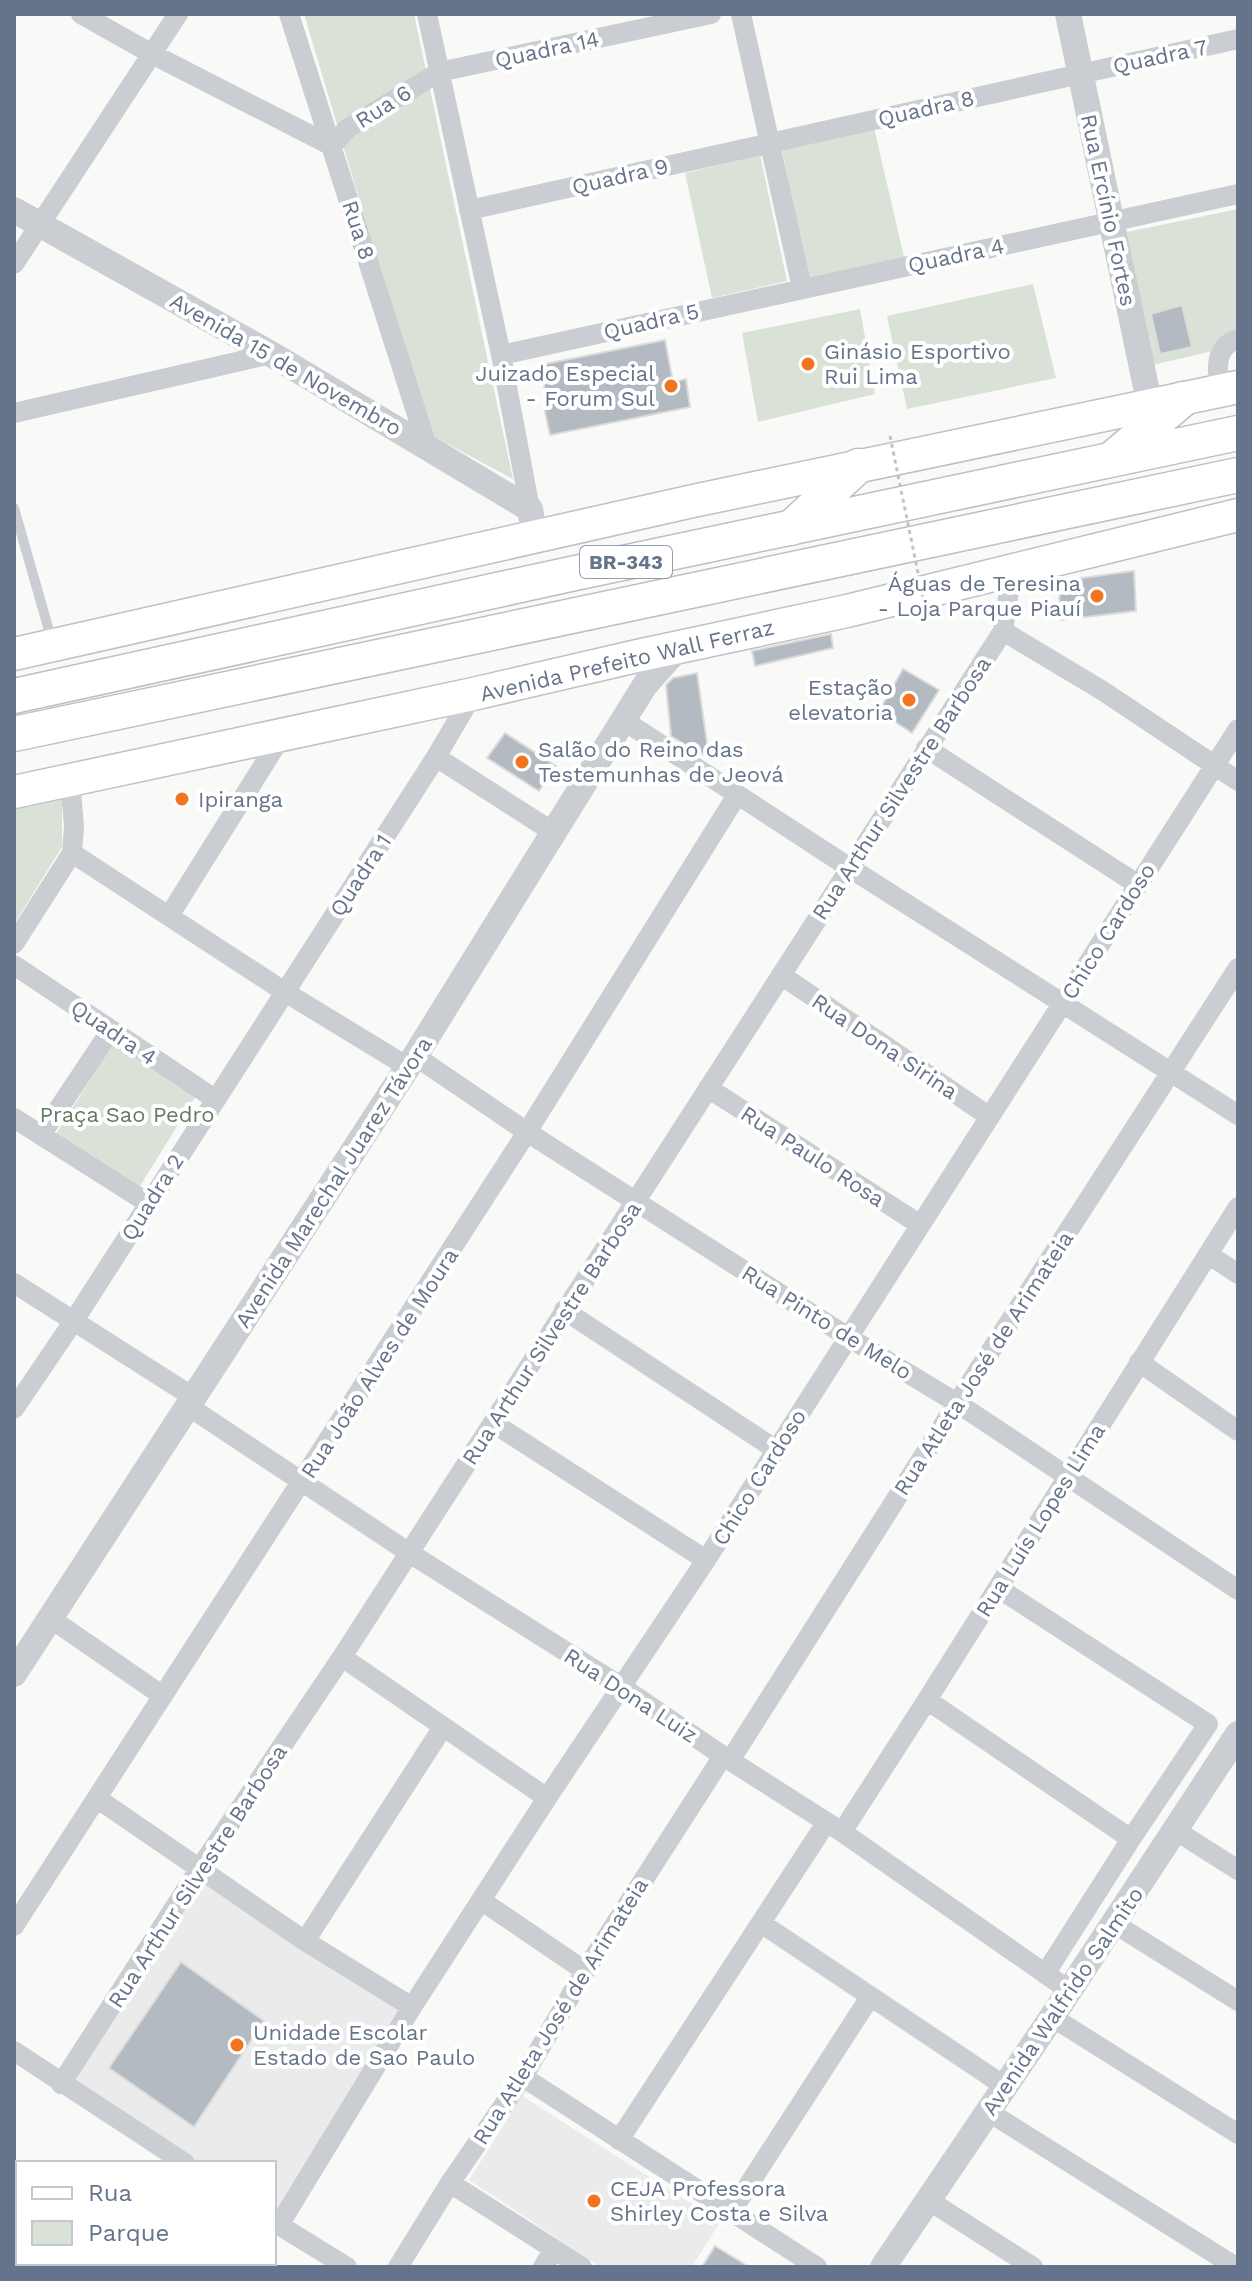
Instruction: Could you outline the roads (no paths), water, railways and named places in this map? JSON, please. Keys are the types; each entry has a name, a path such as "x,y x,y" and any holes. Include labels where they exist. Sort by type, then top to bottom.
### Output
{"highway":[{"path":"1110,461 1183,399"},
{"name":"BR-343","path":"14,696 550,578 1238,433"},
{"path":"790,529 858,466"},
{"name":"BR-343","path":"14,734 1238,475"}],"main road":[{"path":"14,654 533,523 858,466 1229,389"},
{"name":"Avenida Prefeito Wall Ferraz","path":"14,792 473,694 641,671 680,646 847,611 1238,515"}],"street":[{"path":"81,14 332,146"},
{"path":"14,264 178,14"},
{"name":"Rua 8","path":"289,14 427,446"},
{"path":"427,14 501,355 533,523"},
{"name":"Quadra 14","path":"439,72 654,20 711,14"},
{"path":"741,14 802,288"},
{"name":"Rua Ercínio Fortes","path":"1068,14 1150,406"},
{"name":"Quadra 7","path":"1082,73 1238,39"},
{"name":"Rua 6","path":"332,146 348,128 439,72"},
{"name":"Quadra 8","path":"771,142 1082,73"},
{"name":"Quadra 9","path":"469,210 771,142"},
{"name":"Quadra 4","path":"802,288 1238,194"},
{"name":"Avenida 15 de Novembro","path":"14,210 271,354 427,446 533,523"},
{"name":"Quadra 5","path":"501,355 802,288"},
{"path":"1229,389 1217,370 1222,349 1228,342 1238,339"},
{"path":"14,413 271,354"},
{"name":"Rua Arthur Silvestre Barbosa","path":"61,2084 200,1868 342,1657 1003,631 1012,570"},
{"path":"1003,631 1103,691 1238,781"},
{"name":"Avenida Marechal Juarez Távora","path":"14,1674 412,1062 623,720 641,671"},
{"name":"Quadra 1","path":"285,992 473,694"},
{"path":"623,720 1238,1115"},
{"name":"Chico Cardoso","path":"276,2223 547,1798 706,1560 1238,729"},
{"path":"169,916 283,734"},
{"path":"926,748 1137,884"},
{"path":"436,757 553,832"},
{"path":"14,944 72,853 74,826 70,780"},
{"name":"Rua João Alves de Moura","path":"14,1926 527,1132 737,795"},
{"name":"Rua Pinto de Melo","path":"72,853 285,992 412,1062 527,1132 957,1403 1238,1590"},
{"name":"Quadra 4","path":"14,965 215,1099"},
{"name":"Rua Atleta José de Arimateia","path":"398,2267 450,2183 523,2077 585,1971 1238,968"},
{"name":"Rua Dona Sirina","path":"781,975 990,1117"},
{"name":"Quadra 2","path":"14,1409 285,992"},
{"path":"41,1135 111,1030"},
{"name":"Rua Paulo Rosa","path":"708,1088 919,1224"},
{"path":"14,1118 148,1203"},
{"name":"Rua Luís Lopes Lima","path":"619,2140 761,1923 927,1700 1238,1207"},
{"path":"1208,1254 1238,1274"},
{"path":"14,1283 73,1322"},
{"path":"564,1310 775,1449"},
{"name":"Rua Dona Luiz","path":"73,1322 408,1552 622,1687 1070,1991"},
{"path":"1139,1362 1238,1431"},
{"path":"493,1423 706,1560"},
{"path":"998,1588 1208,1724 1045,1974"},
{"path":"50,1618 163,1696"},
{"path":"342,1657 547,1798"},
{"path":"927,1700 1131,1839"},
{"path":"305,1941 443,1727"},
{"name":"Avenida Walfrido Salmito","path":"883,2267 1115,1924 1238,1734"},
{"path":"98,1799 305,1941 412,2007"},
{"path":"1175,1830 1238,1870"},
{"path":"482,1901 585,1971"},
{"path":"761,1923 1006,2087"},
{"path":"1115,1924 1238,2001"},
{"path":"731,2212 870,1997"},
{"path":"1052,2017 1238,2134"},
{"path":"14,2051 171,2159"},
{"path":"523,2077 817,2267"},
{"path":"989,2112 1236,2267"},
{"path":"450,2183 582,2267"},
{"path":"928,2200 1033,2267"},
{"path":"276,2223 347,2267"},
{"path":"543,2267 554,2249"}],"lane":[{"path":"14,508 53,646"}],"place":[{"name":"Ginásio Esportivo Rui Lima","path":"808,364"},
{"name":"Juizado Especial - Forum Sul","path":"671,386"},
{"name":"Águas de Teresina - Loja Parque Piauí","path":"1097,596"},
{"name":"Estação elevatoria","path":"909,700"},
{"name":"Salão do Reino das Testemunhas de Jeová","path":"522,762"},
{"name":"Ipiranga","path":"182,799"},
{"name":"Unidade Escolar Estado de Sao Paulo","path":"237,2045"},
{"name":"CEJA Professora Shirley Costa e Silva","path":"594,2201"}],"park label":[{"name":"Praça Sao Pedro","path":"127,1114"}]}
